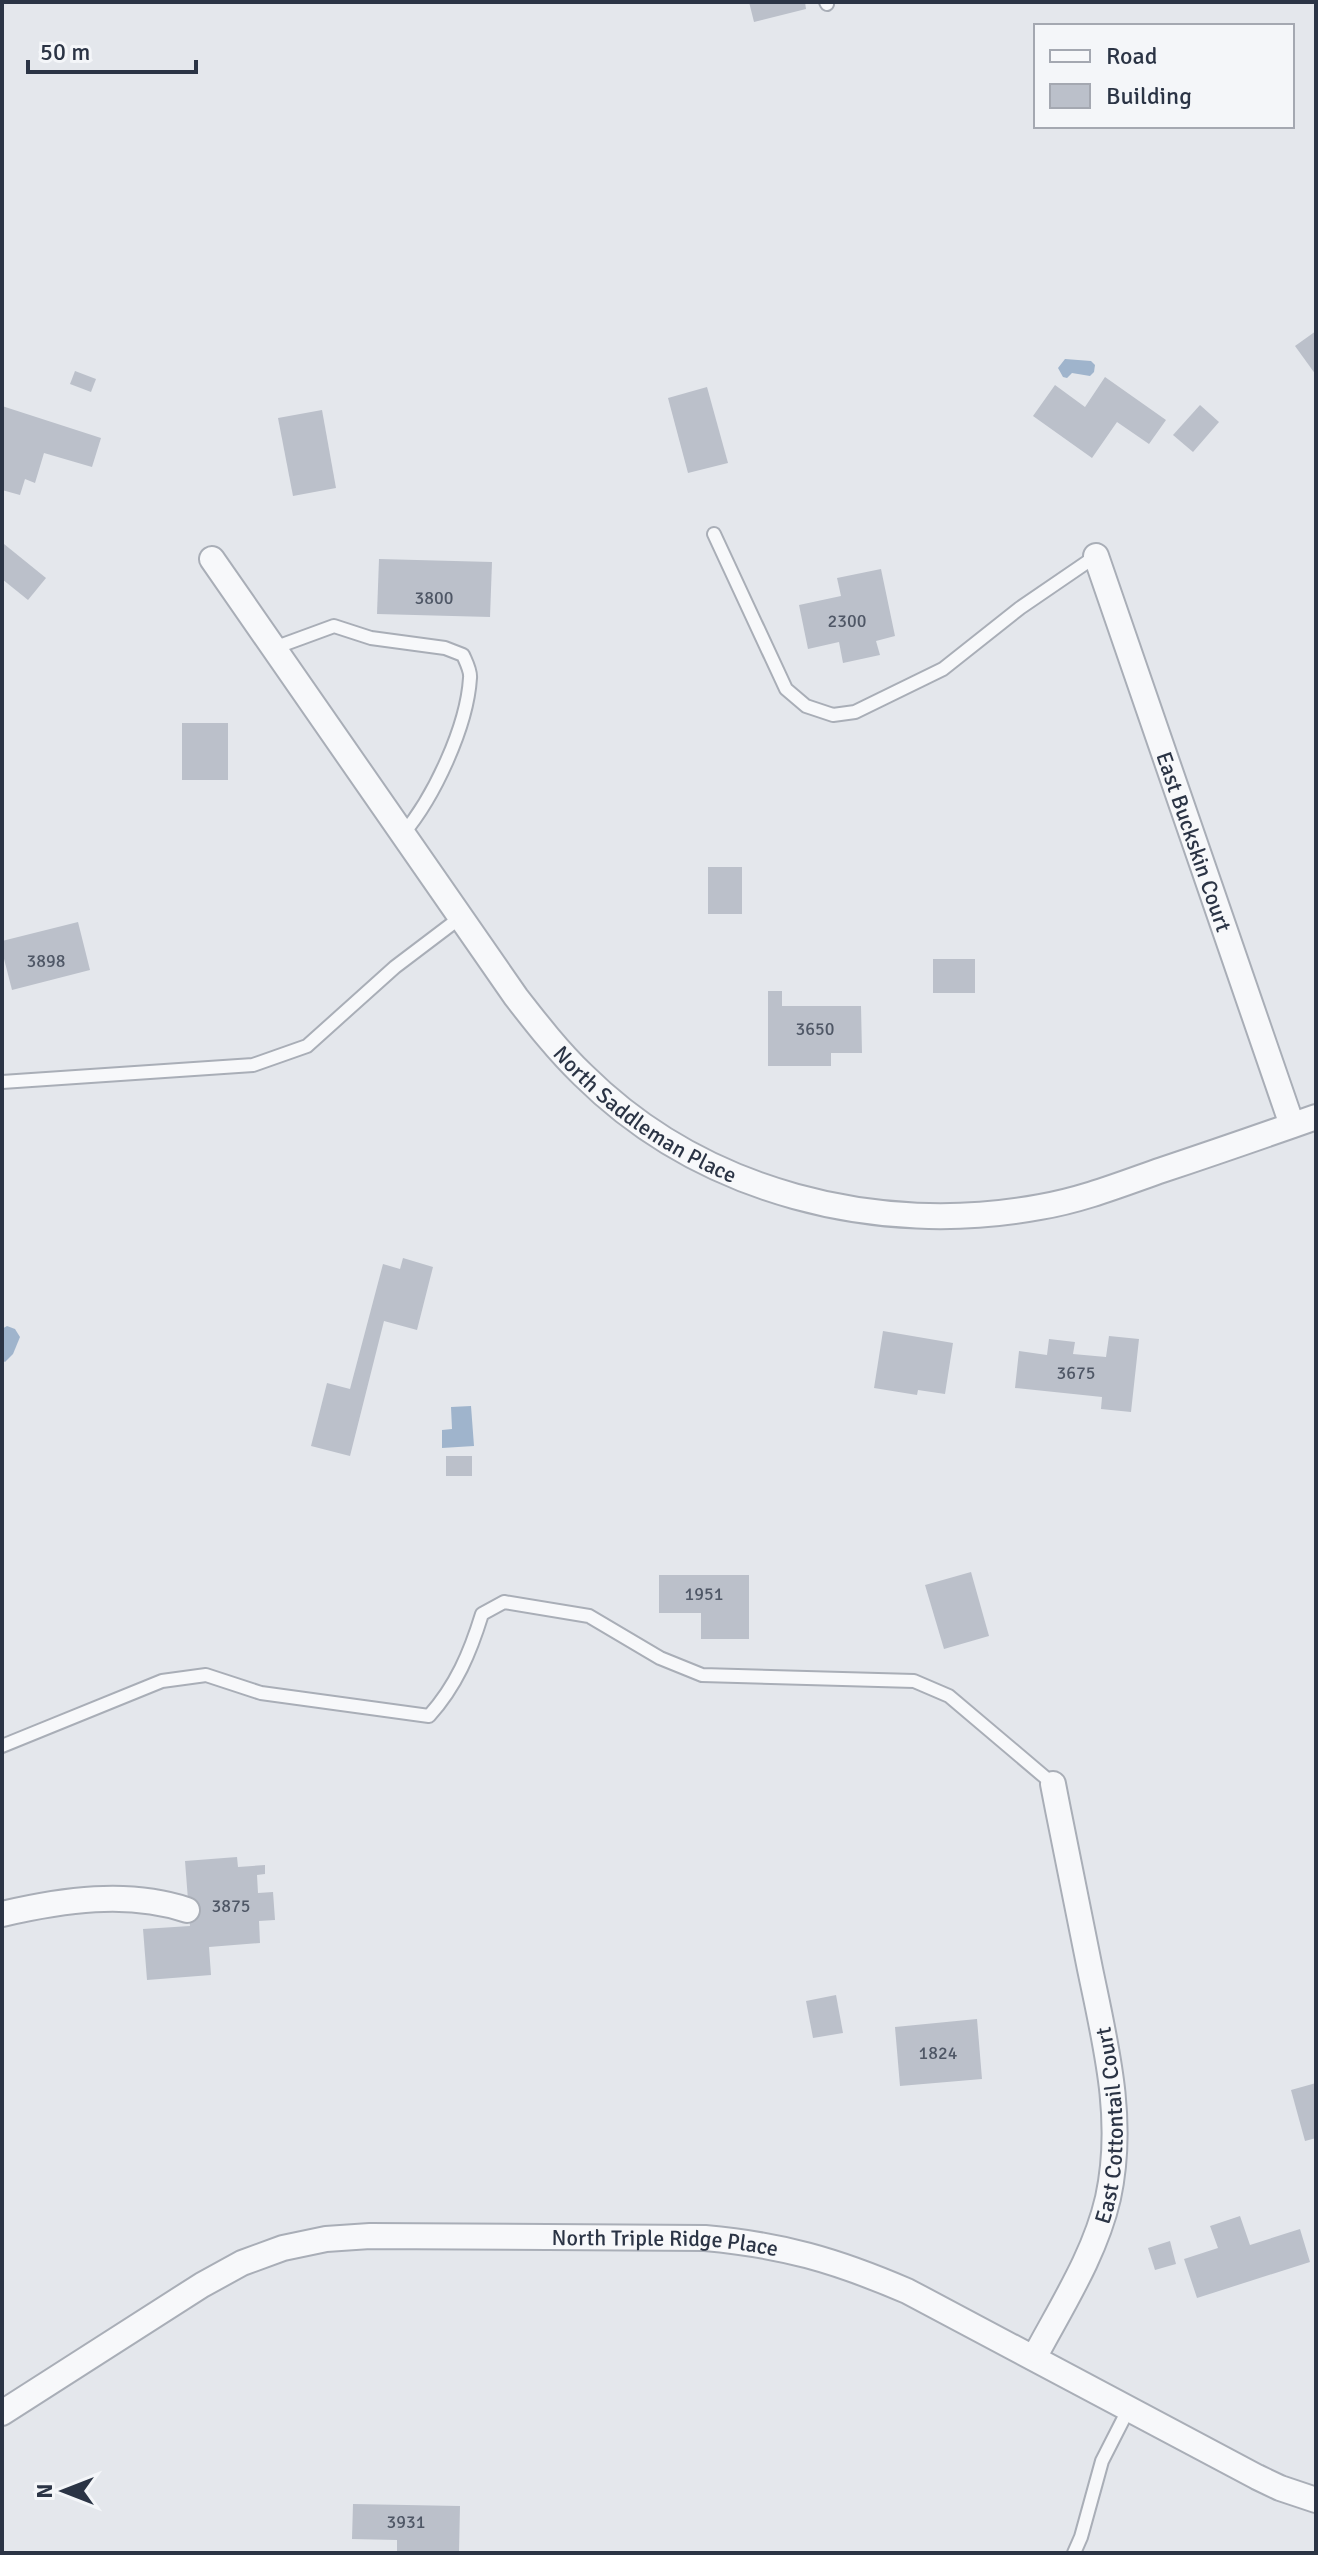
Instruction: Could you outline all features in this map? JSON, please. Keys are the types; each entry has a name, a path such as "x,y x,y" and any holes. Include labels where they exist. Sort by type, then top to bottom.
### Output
{"street":[{"name":"East Buckskin Court","path":"1096,556 1292,1125"},
{"name":"North Saddleman Place","path":"212,559 516,997 548,1038 584,1076 624,1110 667,1140 712,1165 785,1194 887,1215 940,1218 992,1215 1043,1207 1094,1194 1316,1117"},
{"name":"East Cottontail Court","path":"1034,2358 1091,2249 1108,2199 1115,2147 1115,2107 1110,2067 1053,1784"},
{"path":"2,1914 58,1903 110,1899 163,1902 187,1910"},
{"name":"North Triple Ridge Place","path":"2,2413 202,2285 242,2263 283,2248 326,2239 370,2236 705,2238 757,2243 809,2254 907,2291 1257,2477 1316,2500"}],"lane":[{"path":"714,534 786,689 806,706 833,715 855,712 943,669 1020,608 1096,556"},
{"path":"274,648 334,626 371,638 445,648 463,655 471,675 459,733 421,812 403,834"},
{"path":"2,1082 253,1065 307,1046 395,967 461,917"},
{"path":"2,1746 162,1681 206,1675 261,1693 429,1716 448,1695 471,1652 482,1614 504,1602 589,1616 660,1658 702,1675 914,1681 949,1696 1053,1784"},
{"path":"1074,2553 1102,2461 1129,2408"}],"water":[{"path":"1065,359 1091,361 1095,365 1094,372 1090,376 1072,373 1067,378 1063,377 1058,368"},
{"path":"7,1326 15,1329 20,1337 13,1354 5,1362 2,1360 2,1329"},
{"path":"471,1406 474,1446 442,1448 442,1430 452,1429 451,1407"}],"building":[{"path":"749,2 805,2 806,9 754,22"},
{"path":"1316,331 1316,375 1295,346"},
{"path":"75,371 96,379 91,392 70,384"},
{"path":"1105,377 1166,420 1149,444 1117,422 1092,458 1033,416 1055,385 1085,407"},
{"path":"707,387 728,463 688,473 668,398"},
{"path":"1200,405 1219,422 1193,452 1173,435"},
{"path":"2,406 101,438 92,467 44,453 35,483 25,479 20,495 2,490"},
{"path":"322,410 336,488 293,496 278,418"},
{"path":"4,544 46,578 28,600 2,579"},
{"path":"379,559 492,562 490,617 377,614"},
{"path":"881,569 895,636 876,641 880,655 843,663 839,642 808,649 799,605 841,596 837,578"},
{"path":"182,723 228,723 228,780 182,780"},
{"path":"708,867 742,867 742,914 708,914"},
{"path":"78,922 90,970 12,990 2,941"},
{"path":"933,959 975,959 975,993 933,993"},
{"path":"768,991 782,991 782,1006 861,1006 862,1053 831,1053 831,1066 768,1066"},
{"path":"403,1258 433,1267 417,1330 384,1321 350,1456 311,1446 327,1383 350,1389 383,1264 400,1269"},
{"path":"883,1331 953,1343 945,1394 918,1390 917,1395 874,1388"},
{"path":"1109,1336 1139,1339 1131,1412 1101,1409 1102,1397 1015,1388 1019,1351 1047,1355 1049,1339 1075,1342 1073,1354 1106,1357"},
{"path":"446,1456 472,1456 472,1476 446,1476"},
{"path":"971,1572 989,1636 944,1649 925,1585"},
{"path":"659,1575 749,1575 749,1639 701,1639 701,1613 659,1613"},
{"path":"237,1857 238,1867 265,1865 265,1874 257,1875 258,1893 273,1892 275,1920 259,1921 260,1943 209,1947 211,1975 147,1980 143,1929 190,1926 185,1861"},
{"path":"836,1995 843,2033 813,2038 806,2001"},
{"path":"977,2019 982,2079 900,2086 895,2027"},
{"path":"1316,2083 1316,2138 1305,2141 1291,2090"},
{"path":"1240,2216 1250,2245 1300,2229 1310,2262 1197,2298 1184,2259 1218,2248 1210,2226"},
{"path":"1170,2241 1176,2264 1155,2270 1148,2248"},
{"path":"353,2504 460,2506 459,2553 397,2553 397,2540 352,2539"}]}
